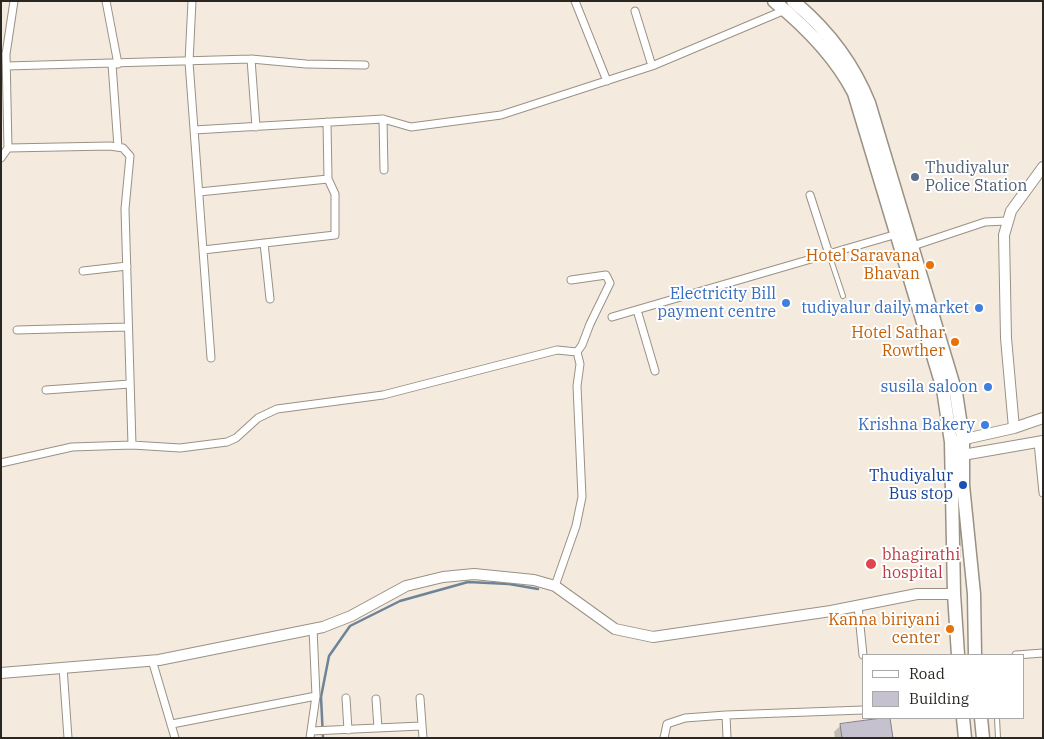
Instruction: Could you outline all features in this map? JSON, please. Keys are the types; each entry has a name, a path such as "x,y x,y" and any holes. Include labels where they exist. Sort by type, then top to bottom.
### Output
{"highway":[{"path":"774,1 789,6 828,34 860,79 913,246 956,393 957,456 954,594 958,654"},
{"path":"789,6 798,21 832,58 854,94 957,441"},
{"path":"957,456 963,485 974,594 975,654"},
{"path":"963,719 965,738"},
{"path":"981,719 983,738"}],"main road":[{"path":"1014,428 1006,338 1004,235 1010,210 1043,167"},
{"path":"957,441 1014,428 1043,418"},
{"path":"957,456 1040,442"},
{"path":"1,673 152,660 313,629 351,616 406,586 443,577 474,574 503,576 554,586 615,629 653,637 858,606 917,594 954,594"}],"street":[{"path":"1,158 8,148 7,66 4,54 14,1"},
{"path":"106,1 115,64 118,147"},
{"path":"192,1 188,62 211,358"},
{"path":"575,1 606,81"},
{"path":"194,130 383,119 411,127 501,115 652,66 789,6"},
{"path":"635,11 652,66"},
{"path":"7,66 251,59 306,64 365,65"},
{"path":"251,59 256,126"},
{"path":"383,119 384,170"},
{"path":"203,250 335,235 336,194 328,179 327,122"},
{"path":"8,148 118,147 123,148 130,156 125,209 132,445"},
{"path":"199,192 328,179"},
{"path":"810,195 829,254"},
{"path":"913,246 952,231 985,222 1007,221"},
{"path":"612,318 897,234"},
{"path":"264,243 270,299"},
{"path":"84,271 127,266"},
{"path":"554,586 576,526 582,497 577,386 580,364 577,352 610,283 606,276 571,280"},
{"path":"637,310 656,371"},
{"path":"17,330 128,327"},
{"path":"1,463 72,447 132,445 180,448 227,442 236,438 258,418 277,409 383,395 557,350 577,352"},
{"path":"46,390 130,384"},
{"path":"1040,442 1043,493"},
{"path":"858,606 863,654"},
{"path":"313,629 316,696 313,733 328,730 422,726"},
{"path":"1024,654 1043,653"},
{"path":"152,660 172,724 174,738"},
{"path":"63,667 68,738"},
{"path":"172,724 316,696"},
{"path":"346,698 348,730"},
{"path":"420,698 423,738"},
{"path":"376,700 378,728"},
{"path":"664,738 666,724 684,718 726,714 862,710"},
{"path":"726,714 727,738"}],"lane":[{"path":"829,254 843,296"},
{"path":"997,719 998,738"}],"building":[{"path":"875,719 890,719 893,738 842,738 840,724"}],"waterway":[{"path":"323,738 321,697 329,656 350,626 400,601 468,582 509,584 538,589"}],"place":[{"name":"Thudiyalur Police Station","path":"915,177"},
{"name":"Hotel Saravana Bhavan","path":"930,265"},
{"name":"Electricity Bill payment centre","path":"786,303"},
{"name":"tudiyalur daily market","path":"979,308"},
{"name":"Hotel Sathar Rowther","path":"955,342"},
{"name":"susila saloon","path":"988,387"},
{"name":"Krishna Bakery","path":"985,425"},
{"name":"Thudiyalur Bus stop","path":"963,485"},
{"name":"bhagirathi hospital","path":"871,564"},
{"name":"Kanna biriyani center","path":"950,629"}]}
